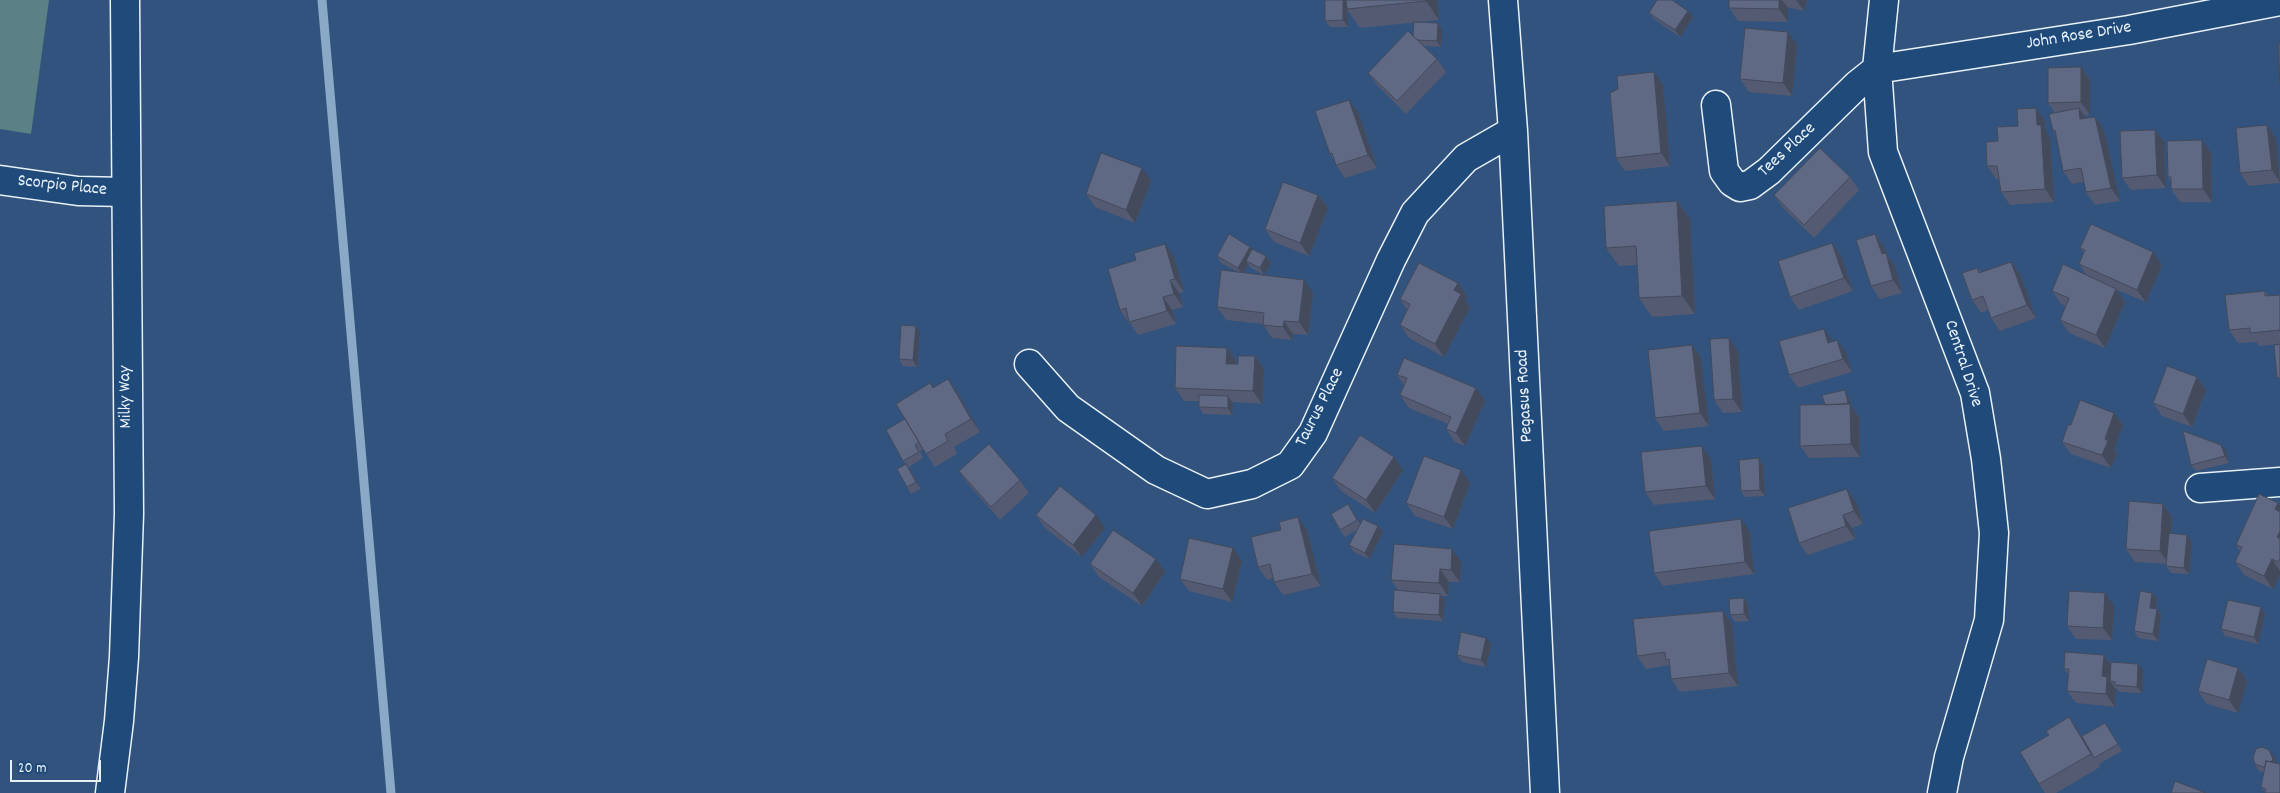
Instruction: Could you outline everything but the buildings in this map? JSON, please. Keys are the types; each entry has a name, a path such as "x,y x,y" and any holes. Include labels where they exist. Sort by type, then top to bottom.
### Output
{"street":[{"name":"Milky Way","path":"110,793 120,721 129,514 125,0"},
{"name":"Pegasus Road","path":"1503,0 1513,131 1545,793"},
{"name":"Central Drive","path":"1884,0 1877,69 1883,152 1975,393 1986,459 1994,533 1989,620 1948,757 1942,793"},
{"name":"John Rose Drive","path":"1877,69 2129,30 2280,1"},
{"name":"Tees Place","path":"1716,105 1724,171 1732,182 1740,188 1750,186 1769,171 1857,85 1877,69"},
{"name":"Taurus Place","path":"1029,364 1068,408 1156,470 1207,494 1252,484 1290,465 1313,433 1391,260 1415,213 1466,158 1513,131"},
{"name":"Scorpio Place","path":"0,180 78,191 125,192"},
{"path":"2200,488 2280,482"}],"green space":[{"path":"0,0 49,0 31,134 0,129"}],"waterway":[{"path":"322,0 391,793"}]}
